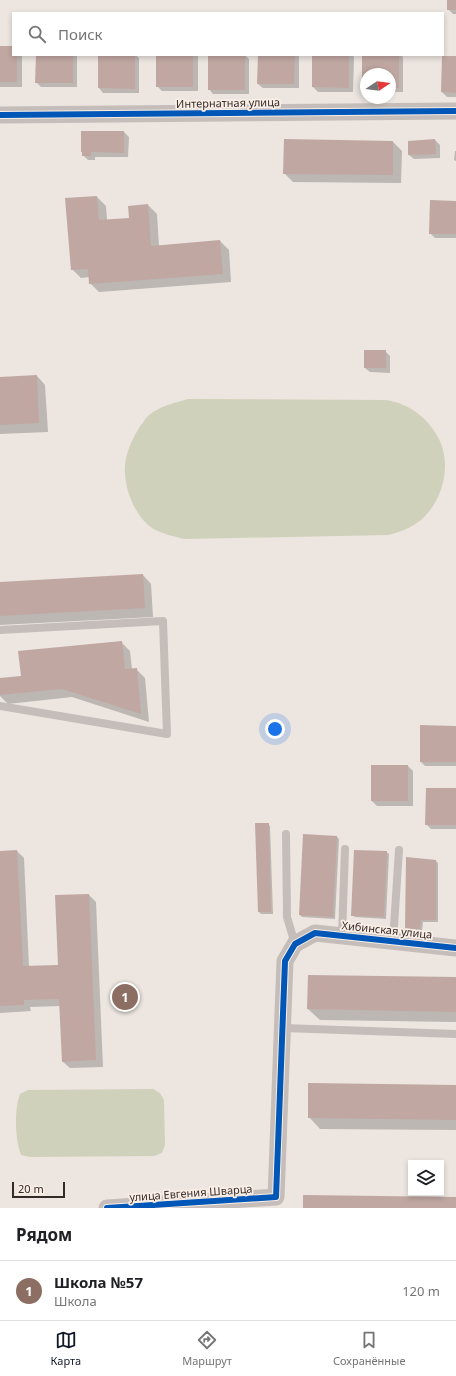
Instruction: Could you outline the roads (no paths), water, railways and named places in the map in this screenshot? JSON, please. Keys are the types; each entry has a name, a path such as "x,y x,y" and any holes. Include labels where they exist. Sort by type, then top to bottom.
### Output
{"street":[{"name":"Интернатная улица","path":"0,115 456,111"},
{"name":"Хибинская улица","path":"295,944 315,933 456,948"},
{"path":"270,1203 283,1028 285,962 295,944"},
{"name":"улица Евгения Шварца","path":"107,1208 270,1203"}],"lane":[{"path":"0,630 163,621 167,734 0,706"},
{"path":"286,834 287,917 295,944"},
{"path":"342,936 345,849"},
{"path":"393,941 399,850"},
{"path":"283,1028 456,1034"}],"place":[{"name":"Школа №57","path":"125,997"}]}
